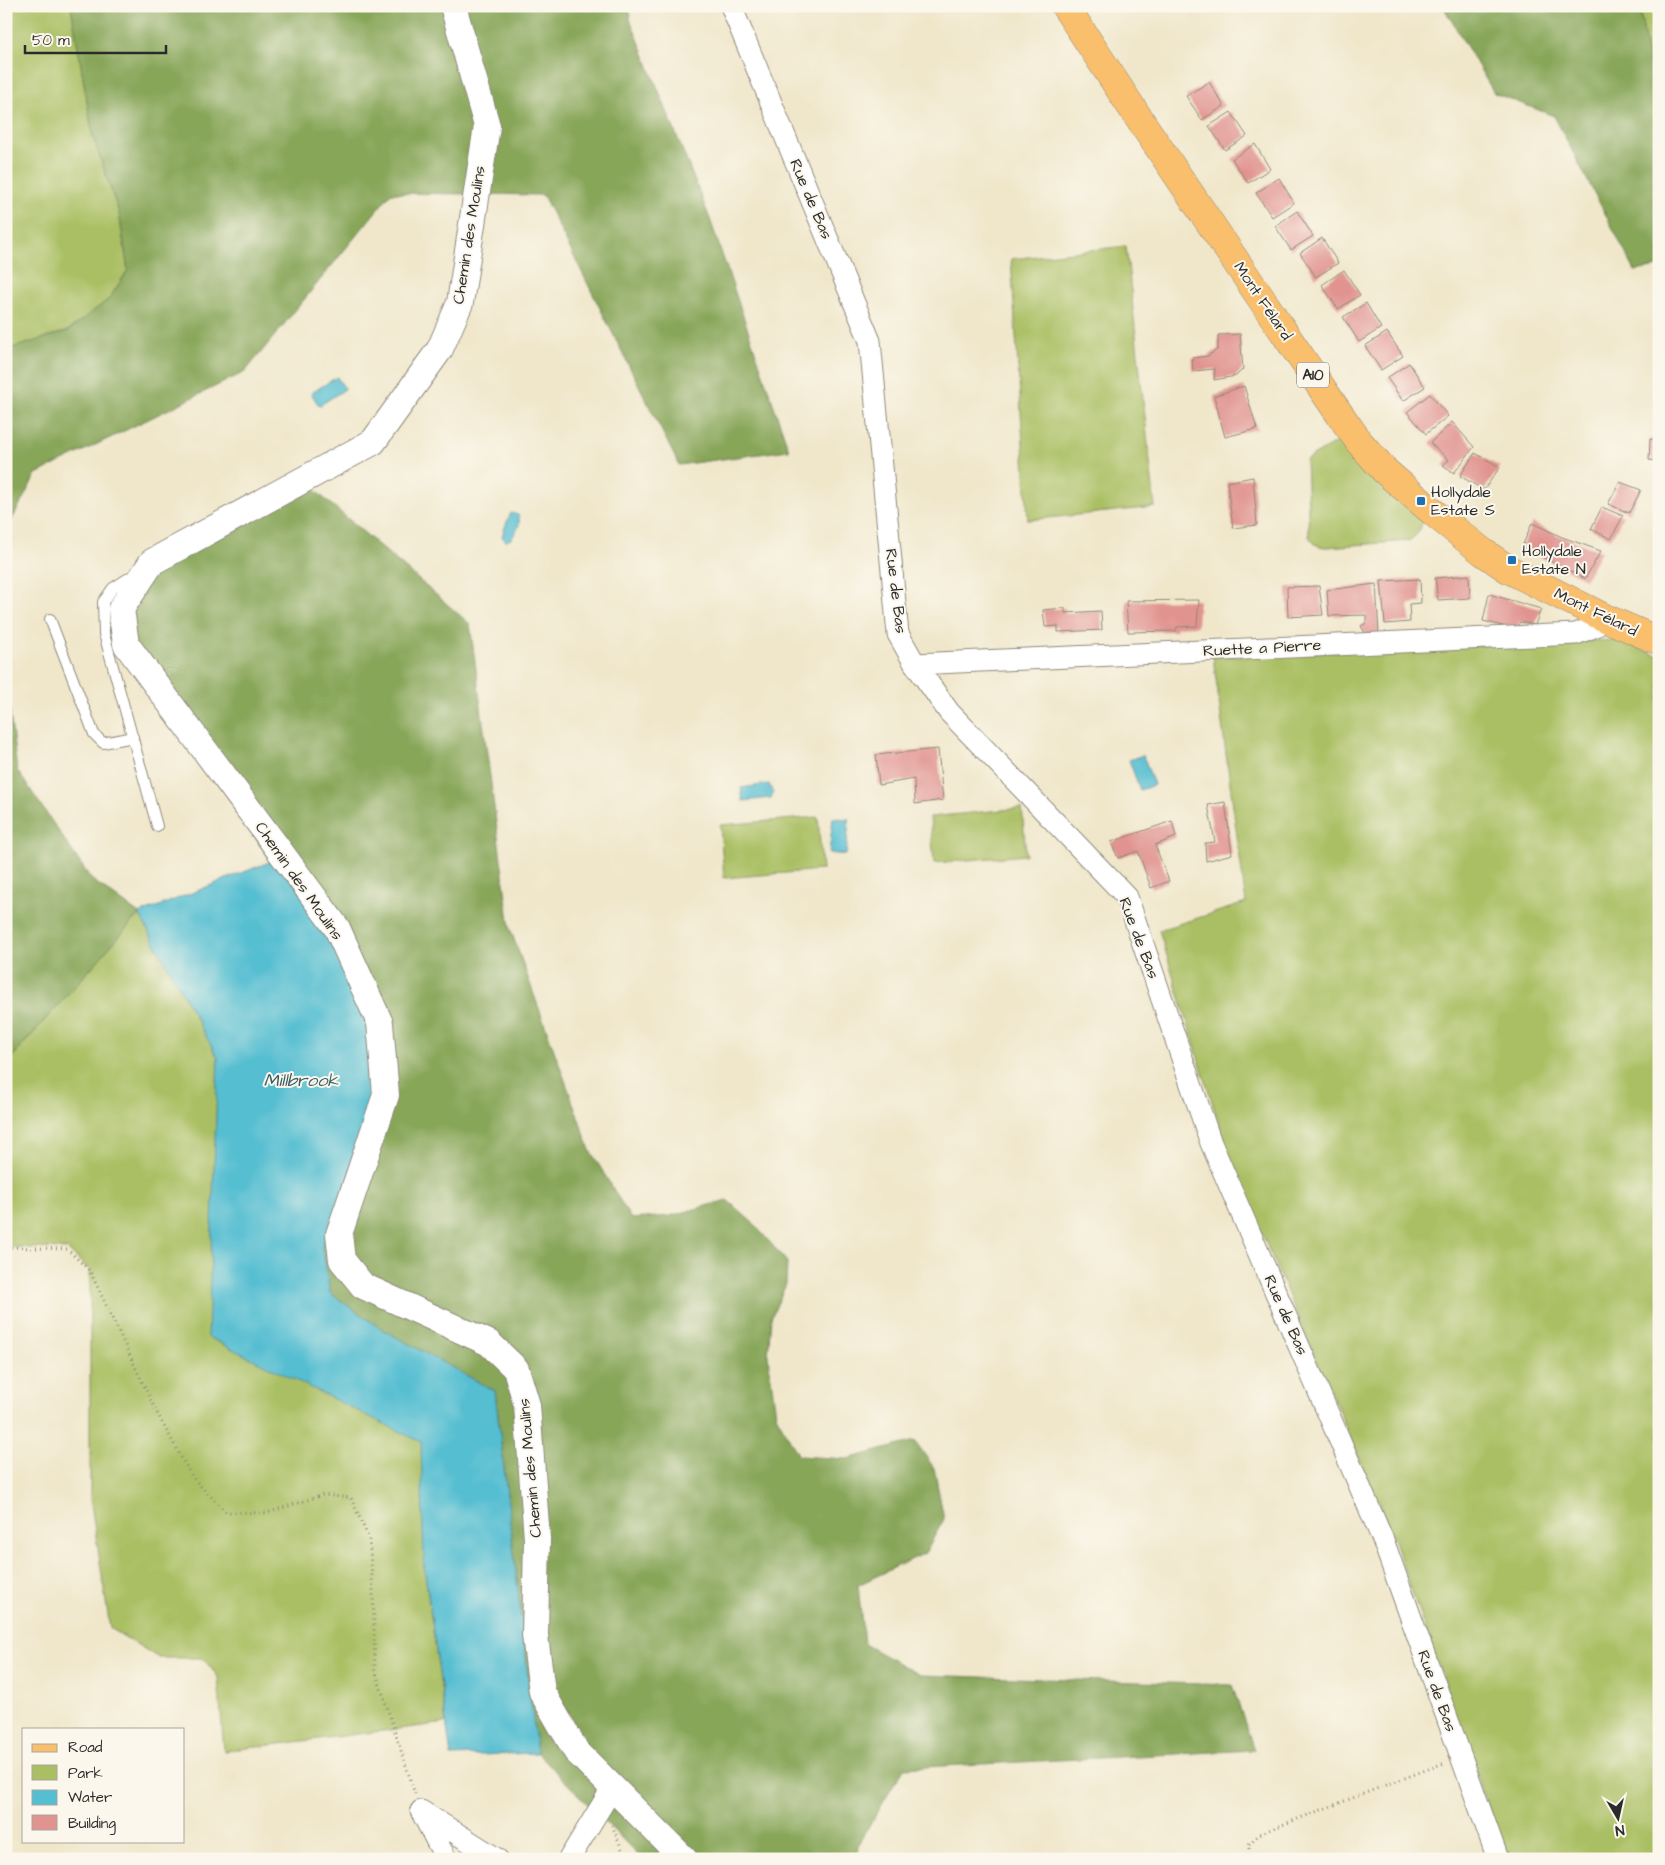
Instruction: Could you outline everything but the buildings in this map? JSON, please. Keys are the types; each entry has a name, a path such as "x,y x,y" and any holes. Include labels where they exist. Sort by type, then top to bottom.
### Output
{"main road":[{"name":"Mont Félard","path":"1065,6 1138,117 1360,443 1385,471 1435,514 1508,569 1603,617 1659,641"}],"street":[{"name":"Chemin des Moulins","path":"453,6 487,126 460,303 440,349 373,442 152,562 121,608 126,644 337,928 380,1023 386,1095 339,1234 342,1260 363,1286 488,1343 516,1369 528,1405 538,1539 535,1635 542,1692 576,1750 608,1795 684,1859"},
{"name":"Rue de Bas","path":"730,6 870,341 898,634 915,664 950,712 1127,898 1211,1143 1383,1540 1498,1859"},
{"name":"Ruette a Pierre","path":"915,664 1576,634 1596,626 1603,617"},
{"path":"569,1859 608,1795"},
{"path":"421,1811 446,1859"},
{"path":"421,1811 497,1859"}],"lane":[{"path":"152,562 114,588 103,602 104,634 157,826"},
{"path":"50,619 94,734 103,742 133,737"}],"path":[{"path":"6,1247 67,1249 90,1271 156,1412 192,1477 226,1512 266,1513 323,1495 351,1498 369,1539 373,1589 375,1670 406,1771 421,1811"},
{"path":"1249,1859 1249,1844 1261,1833 1460,1757"},
{"path":"608,1795 626,1859"}],"green space":[{"path":"6,6 71,6 93,137 119,213 128,270 109,299 67,331 6,350"},
{"path":"71,6 630,6 630,19 710,219 789,450 679,465 543,195 391,193 245,372 36,474 6,531 6,350 68,331 109,299 128,270 119,213 93,137"},
{"path":"1443,6 1639,6 1649,63 1659,64 1659,267 1635,271 1554,116 1494,93"},
{"path":"1639,6 1659,6 1659,64 1649,63"},
{"path":"1126,246 1155,507 1028,520 1011,259"},
{"path":"1344,438 1422,519 1419,532 1409,541 1327,547 1314,543 1309,536 1306,460"},
{"path":"303,480 470,624 510,928 590,1150 631,1219 670,1216 727,1200 753,1223 787,1262 786,1284 771,1318 768,1356 776,1415 799,1456 847,1459 915,1441 934,1468 944,1519 925,1553 858,1585 864,1644 920,1675 1232,1685 1254,1750 904,1768 858,1844 857,1859 642,1859 537,1753 495,1391 383,1330 330,1293 322,1246 386,1095 380,1023 126,644 121,609 152,562"},
{"path":"1616,640 1659,656 1659,1859 1509,1859 1499,1838 1389,1527 1230,1160 1159,930 1246,903 1213,657"},
{"path":"6,681 17,770 91,879 139,914 6,1064"},
{"path":"1022,808 1026,855 934,863 930,817"},
{"path":"818,817 822,870 724,878 720,825"},
{"path":"139,914 218,1058 209,1333 422,1442 424,1566 446,1723 224,1751 218,1677 203,1658 159,1658 110,1628 90,1497 90,1271 67,1249 6,1247 6,1064"}],"water":[{"path":"337,377 345,389 319,406 311,393"},
{"path":"511,513 518,515 519,525 511,539 506,541 502,537"},
{"path":"1143,755 1154,785 1140,790 1129,760"},
{"path":"769,784 773,792 771,798 743,801 741,788"},
{"path":"833,818 849,819 846,855 829,853"},
{"name":"Millbrook","path":"279,858 380,1023 386,1095 322,1246 330,1293 383,1330 495,1391 537,1753 451,1756 424,1566 421,1442 208,1337 218,1058 139,914"}],"place":[{"name":"Hollydale Estate S","path":"1421,501"},
{"name":"Hollydale Estate N","path":"1512,560"}]}
